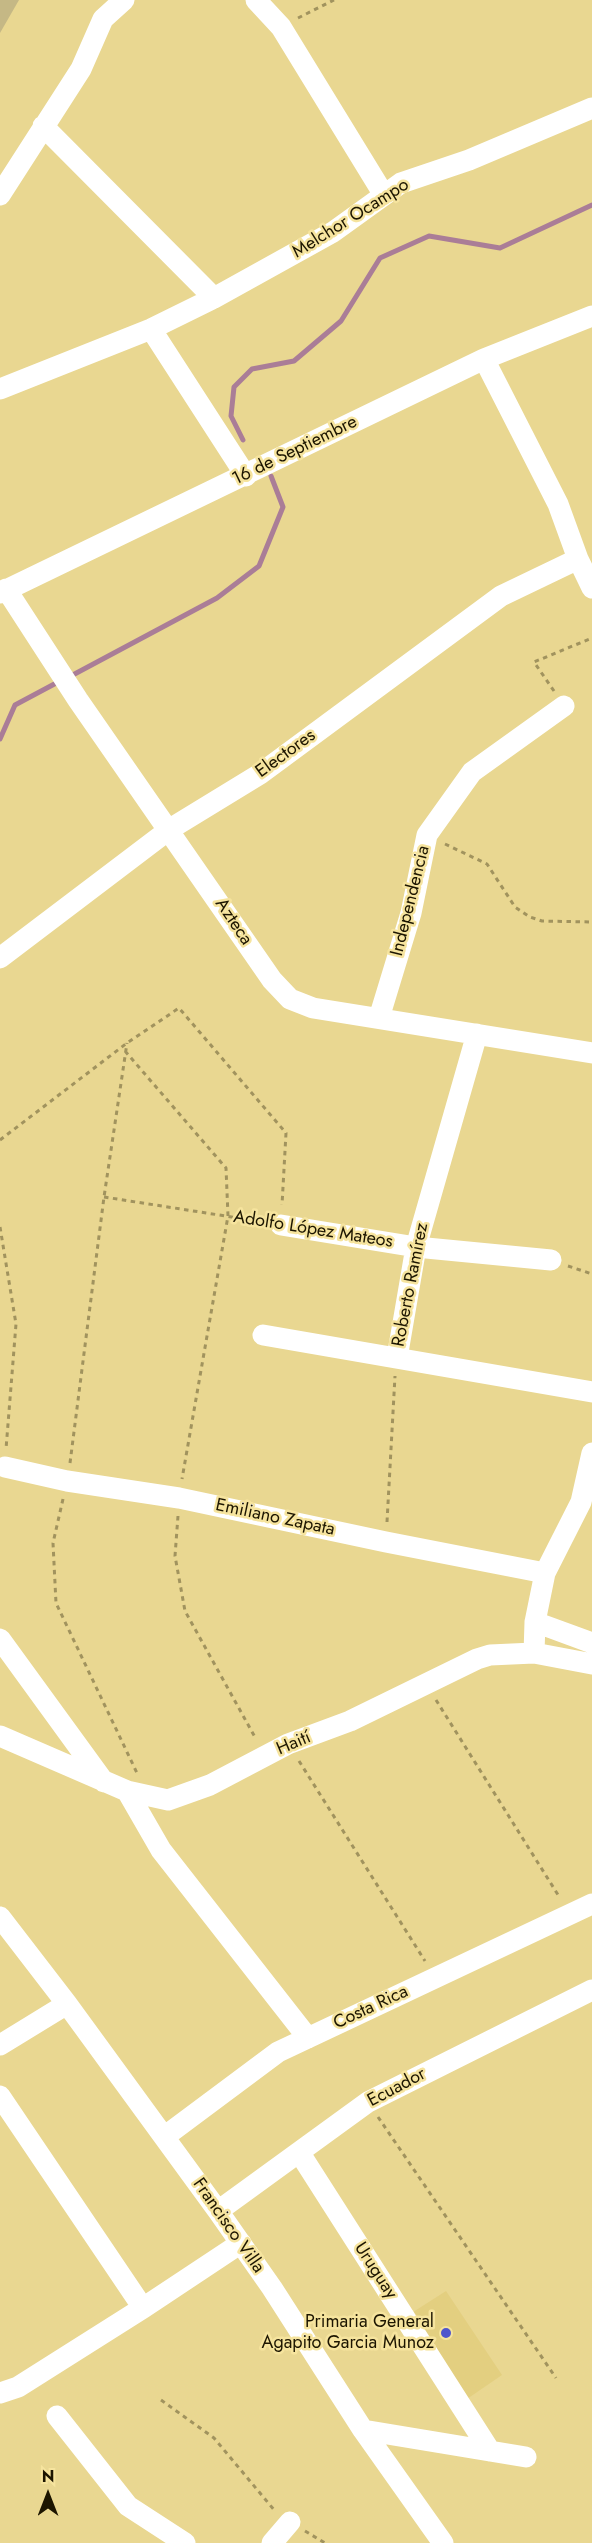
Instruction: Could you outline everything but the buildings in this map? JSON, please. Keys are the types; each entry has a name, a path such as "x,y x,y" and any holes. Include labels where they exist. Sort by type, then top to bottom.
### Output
{"street":[{"path":"0,195 81,69 103,19 124,0"},
{"path":"256,0 281,27 384,195"},
{"name":"Melchor Ocampo","path":"0,388 151,329 214,298 333,232 401,183 469,160 592,108"},
{"path":"43,126 214,298"},
{"name":"16 de Septiembre","path":"3,592 484,359 592,316"},
{"path":"151,329 246,476"},
{"path":"484,359 558,504 578,559 592,588"},
{"name":"Electores","path":"0,958 170,829 260,774 501,596 578,559"},
{"name":"Azteca","path":"3,592 170,829 272,980 290,999 313,1008 592,1053"},
{"name":"Independencia","path":"379,1018 411,913 427,836 472,772 564,706"},
{"name":"Roberto Ramírez","path":"397,1358 416,1247 477,1034"},
{"name":"Adolfo López Mateos","path":"281,1225 416,1247 550,1260"},
{"path":"263,1335 592,1392"},
{"path":"534,1653 535,1622 545,1573 581,1502 592,1453"},
{"name":"Emiliano Zapata","path":"5,1467 67,1481 179,1498 545,1573"},
{"path":"535,1622 592,1643"},
{"path":"0,1639 104,1782"},
{"name":"Haití","path":"0,1737 127,1791 168,1800 210,1785 288,1744 350,1721 483,1657 534,1653 592,1664"},
{"path":"127,1791 161,1850 308,2038"},
{"name":"Costa Rica","path":"164,2137 278,2052 592,1904"},
{"name":"Francisco Villa","path":"0,1917 67,2004 241,2243 363,2430 443,2543"},
{"name":"Ecuador","path":"218,2211 368,2102 592,1990"},
{"path":"0,2045 67,2004"},
{"path":"0,2096 143,2308"},
{"name":"Uruguay","path":"299,2152 490,2451"},
{"path":"0,2394 18,2387 241,2243"},
{"path":"57,2416 128,2506 185,2543"},
{"path":"363,2430 526,2457"},
{"path":"272,2543 290,2522"}],"path":[{"path":"281,27 334,0"},
{"path":"564,706 534,662 592,638"},
{"path":"427,836 487,864 515,907 530,917 542,921 592,922"},
{"path":"0,1140 127,1043 179,1008 286,1132 281,1225"},
{"path":"127,1043 104,1197 67,1481 53,1543 56,1603 148,1797"},
{"path":"125,1051 226,1168 228,1216 179,1498 175,1556 185,1611 265,1756"},
{"name":"Adolfo López Mateos","path":"104,1197 281,1225"},
{"path":"0,1227 16,1324 5,1467"},
{"path":"550,1260 592,1274"},
{"name":"Roberto Ramírez","path":"386,1542 397,1358"},
{"path":"425,1683 570,1914"},
{"path":"288,1744 436,1978"},
{"path":"368,2102 556,2378"},
{"path":"161,2400 214,2438 280,2516 325,2543"}],"shaded area":[{"path":"0,0 19,0 0,33"},
{"path":"446,2291 502,2375 467,2399 410,2314"}],"waterway":[{"path":"243,440 231,416 234,387 252,369 294,361 341,321 380,258 429,236 500,248 592,205"},
{"path":"69,677 217,598 259,566 283,507 271,476"},
{"path":"0,739 15,705 60,681"}],"place":[{"name":"Primaria General Agapito Garcia Munoz","path":"446,2333"}]}
